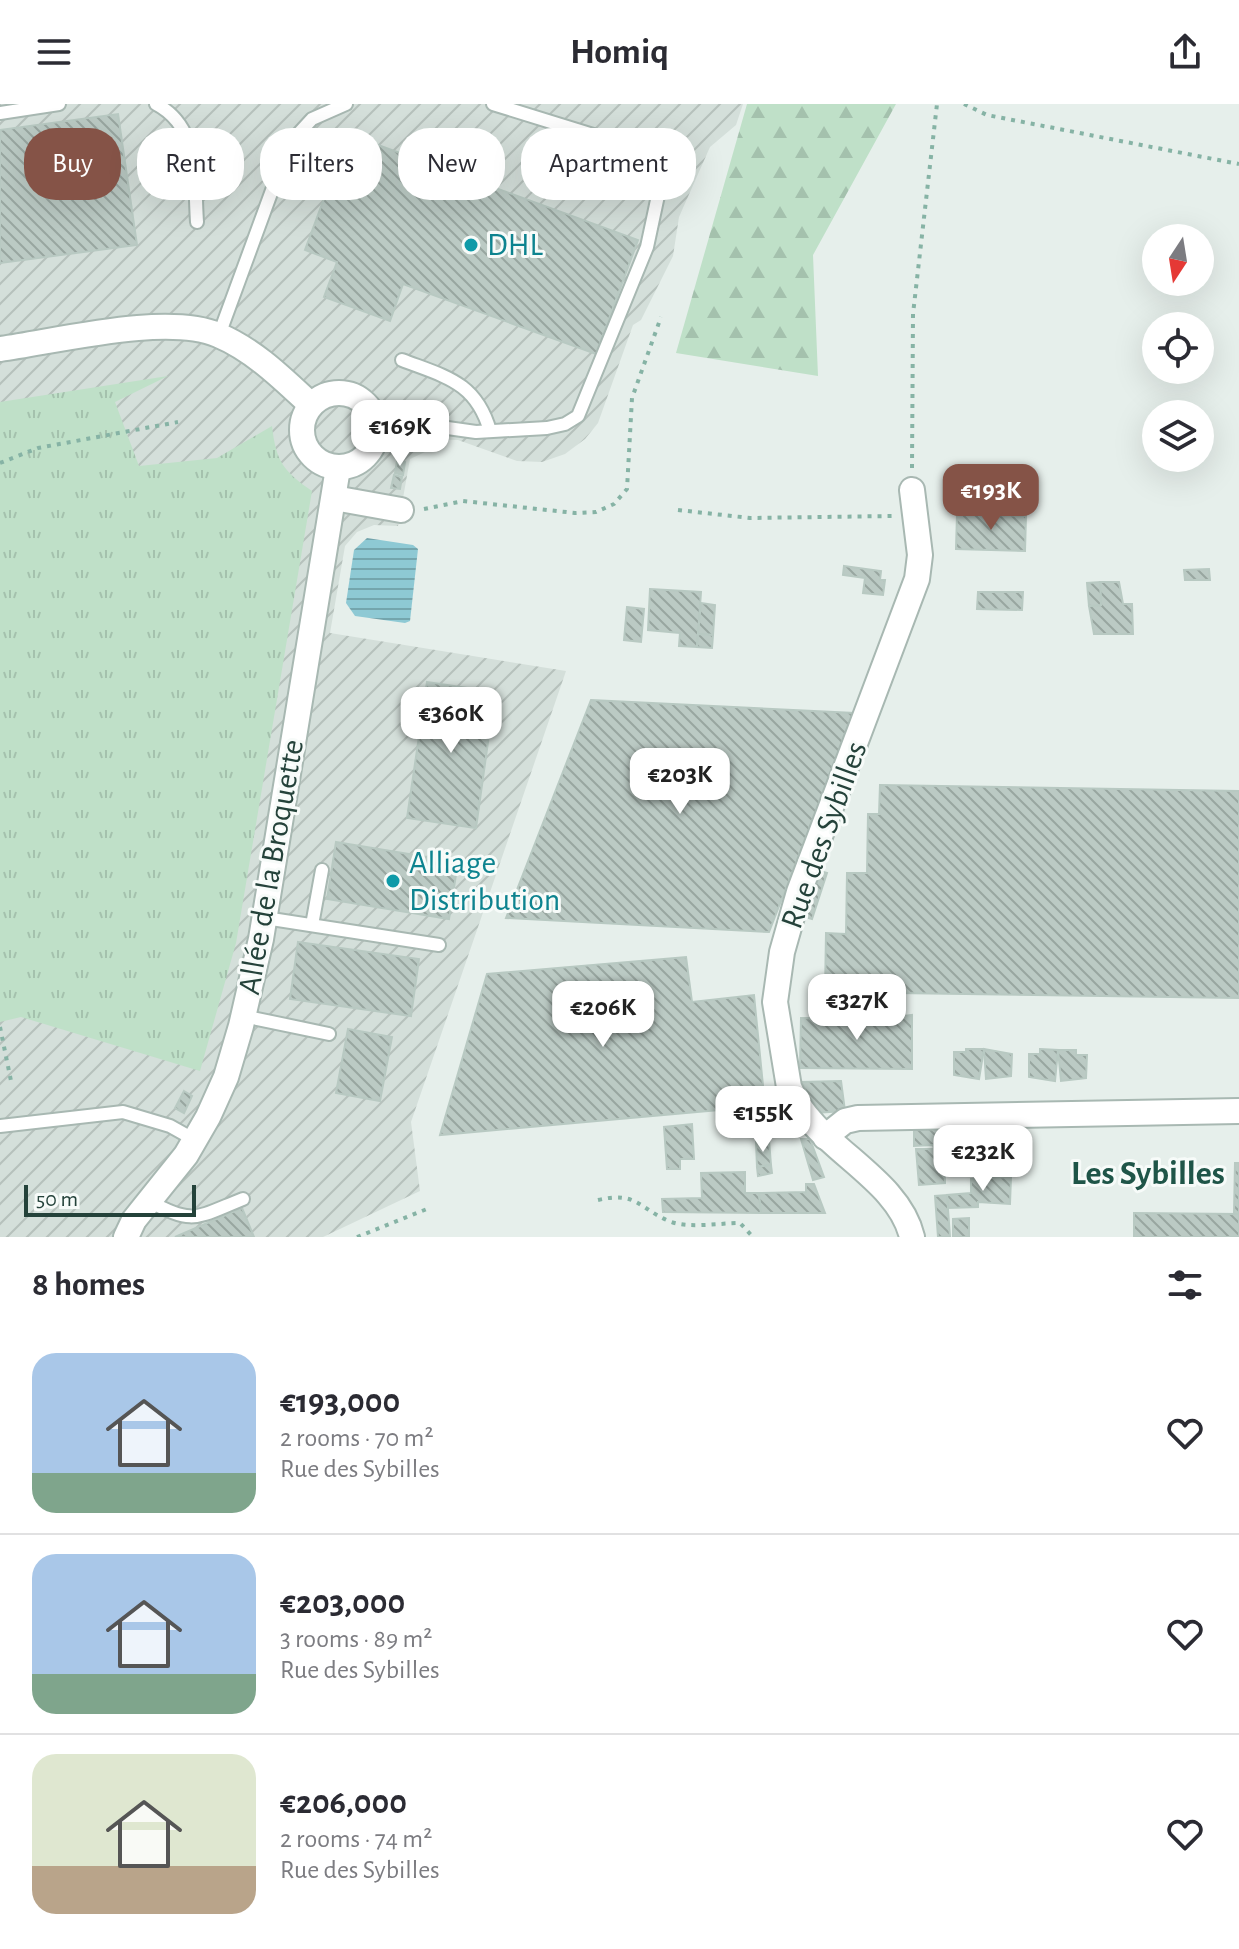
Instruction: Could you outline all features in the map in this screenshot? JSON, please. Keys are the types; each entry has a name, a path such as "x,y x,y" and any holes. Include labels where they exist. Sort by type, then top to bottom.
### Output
{"street":[{"path":"0,349 167,325 197,327 219,335 252,354 311,405"},
{"path":"334,393 347,394 369,407 377,432 375,443 360,462 338,468 316,460 303,441 304,416 311,405 334,393"},
{"name":"Allée de la Broquette","path":"126,1237 195,1140 226,1077 243,1016 265,918 338,468"},
{"name":"Rue des Sybilles","path":"912,490 920,555 917,579 799,892 774,988 789,1087 795,1101 825,1137 901,1208 912,1237"},
{"path":"334,498 401,510"},
{"path":"825,1137 845,1121 858,1118 1239,1111"}],"lane":[{"path":"0,113 59,104"},
{"path":"156,104 170,112 183,126 191,145 197,222"},
{"path":"219,335 289,144 312,119 346,104"},
{"path":"377,432 419,424 490,431 547,428 565,424 578,416 647,247 663,172 660,160 648,152 493,104"},
{"path":"402,360 450,378 468,390 485,412 490,431"},
{"path":"312,925 322,870"},
{"path":"265,918 439,945"},
{"path":"243,1016 329,1034"},
{"path":"0,1126 123,1112 170,1126 195,1140"},
{"path":"149,1201 181,1218 193,1218 243,1199"}],"path":[{"path":"912,490 913,314 937,104"},
{"path":"964,104 987,115 1239,164"},
{"path":"401,510 463,501 575,513 596,512 614,504 627,489 632,398 661,317"},
{"path":"0,463 38,448 178,422"},
{"path":"678,510 750,518 916,516"},
{"path":"0,1027 11,1081"},
{"path":"598,1200 619,1195 634,1199 677,1223 740,1223 753,1237"},
{"path":"357,1237 427,1209"}],"shaded area":[{"path":"0,104 743,104 736,125 710,147 696,179 696,128 521,128 521,200 687,200 679,217 673,256 641,320 633,325 598,423 585,439 565,454 542,462 517,461 458,440 419,439 425,452 410,459 398,526 374,525 357,532 345,546 330,633 566,671 411,1122 420,1191 323,1237 0,1237"}],"green space":[{"path":"747,104 896,104 813,255 818,376 676,353"},
{"path":"168,376 115,402 139,466 217,458 272,426 283,464 312,491 236,943 200,1071 21,1017 0,1022 0,402"}],"water":[{"path":"367,538 413,545 418,549 410,621 405,623 355,616 346,603 354,550"}],"building":[{"path":"118,114 120,128 24,128 24,200 121,200 121,135 137,245 0,263 0,130"},
{"name":"DHL","path":"382,146 398,152 398,200 505,200 505,191 521,197 521,200 529,200 638,240 596,354 403,284 390,321 324,297 337,262 305,250 324,200 382,200"},
{"path":"397,461 405,462 403,475 395,473"},
{"path":"394,475 402,477 400,489 391,488"},
{"path":"957,514 1026,516 1025,551 956,549"},
{"path":"844,566 881,571 880,580 885,580 883,595 863,593 865,578 843,575"},
{"path":"1209,569 1210,580 1185,580 1184,570"},
{"path":"1100,582 1119,582 1123,604 1132,604 1133,634 1094,634 1089,606 1101,605"},
{"path":"1100,582 1101,605 1089,606 1087,583"},
{"path":"650,589 701,592 697,647 679,646 680,633 648,630"},
{"path":"978,592 1023,592 1022,610 977,609"},
{"path":"701,603 715,605 713,635 698,634"},
{"path":"627,607 644,609 641,642 624,640"},
{"path":"698,634 713,635 712,648 697,647"},
{"path":"427,682 495,692 476,828 407,818"},
{"path":"591,700 854,713 769,932 506,918"},
{"path":"880,785 1239,791 1239,998 825,992 826,933 846,934 847,873 867,873 868,814 879,814"},
{"name":"Alliage Distribution","path":"336,842 458,862 449,919 327,899"},
{"path":"816,870 827,873 812,919 802,916"},
{"path":"298,942 419,959 411,1016 290,999"},
{"path":"686,957 692,1002 754,995 765,1106 440,1135 487,974"},
{"path":"870,1009 888,1009 888,1018 912,1015 912,1069 800,1068 801,1018 870,1019"},
{"path":"348,1029 392,1037 380,1101 336,1093"},
{"path":"966,1049 984,1049 979,1079 954,1075 954,1052 966,1052"},
{"path":"984,1049 1012,1054 1011,1076 986,1079"},
{"path":"1040,1049 1058,1050 1055,1081 1029,1077 1029,1054 1040,1054"},
{"path":"1058,1050 1076,1050 1076,1055 1087,1055 1086,1078 1061,1081"},
{"path":"841,1081 845,1111 814,1113 802,1082"},
{"path":"184,1091 192,1096 184,1113 175,1108"},
{"path":"692,1124 694,1159 680,1159 680,1169 667,1169 664,1127"},
{"path":"963,1125 964,1150 944,1151 943,1126"},
{"path":"943,1126 945,1183 919,1185 916,1149 934,1149 933,1145 914,1146 914,1127"},
{"path":"801,1139 810,1139 824,1177 813,1180"},
{"path":"769,1140 771,1165 757,1167 756,1142"},
{"path":"1235,1163 1239,1163 1239,1214 1234,1214"},
{"path":"771,1165 772,1173 758,1176 757,1167"},
{"path":"745,1172 745,1193 759,1193 761,1213 663,1212 662,1199 702,1198 701,1173"},
{"path":"1011,1177 1010,1204 978,1202 978,1207 948,1208 947,1195 971,1193 971,1179"},
{"path":"806,1184 814,1184 825,1213 761,1213 759,1193 806,1192"},
{"path":"947,1195 950,1237 938,1237 935,1196"},
{"path":"242,1208 254,1237 175,1237"},
{"path":"1134,1213 1239,1214 1239,1237 1134,1237"},
{"path":"969,1218 969,1237 953,1237 953,1219"}],"place":[{"name":"DHL","path":"471,245"},
{"name":"Alliage Distribution","path":"393,881"}],"district":[{"name":"Les Sybilles","path":"1148,1174"}]}
